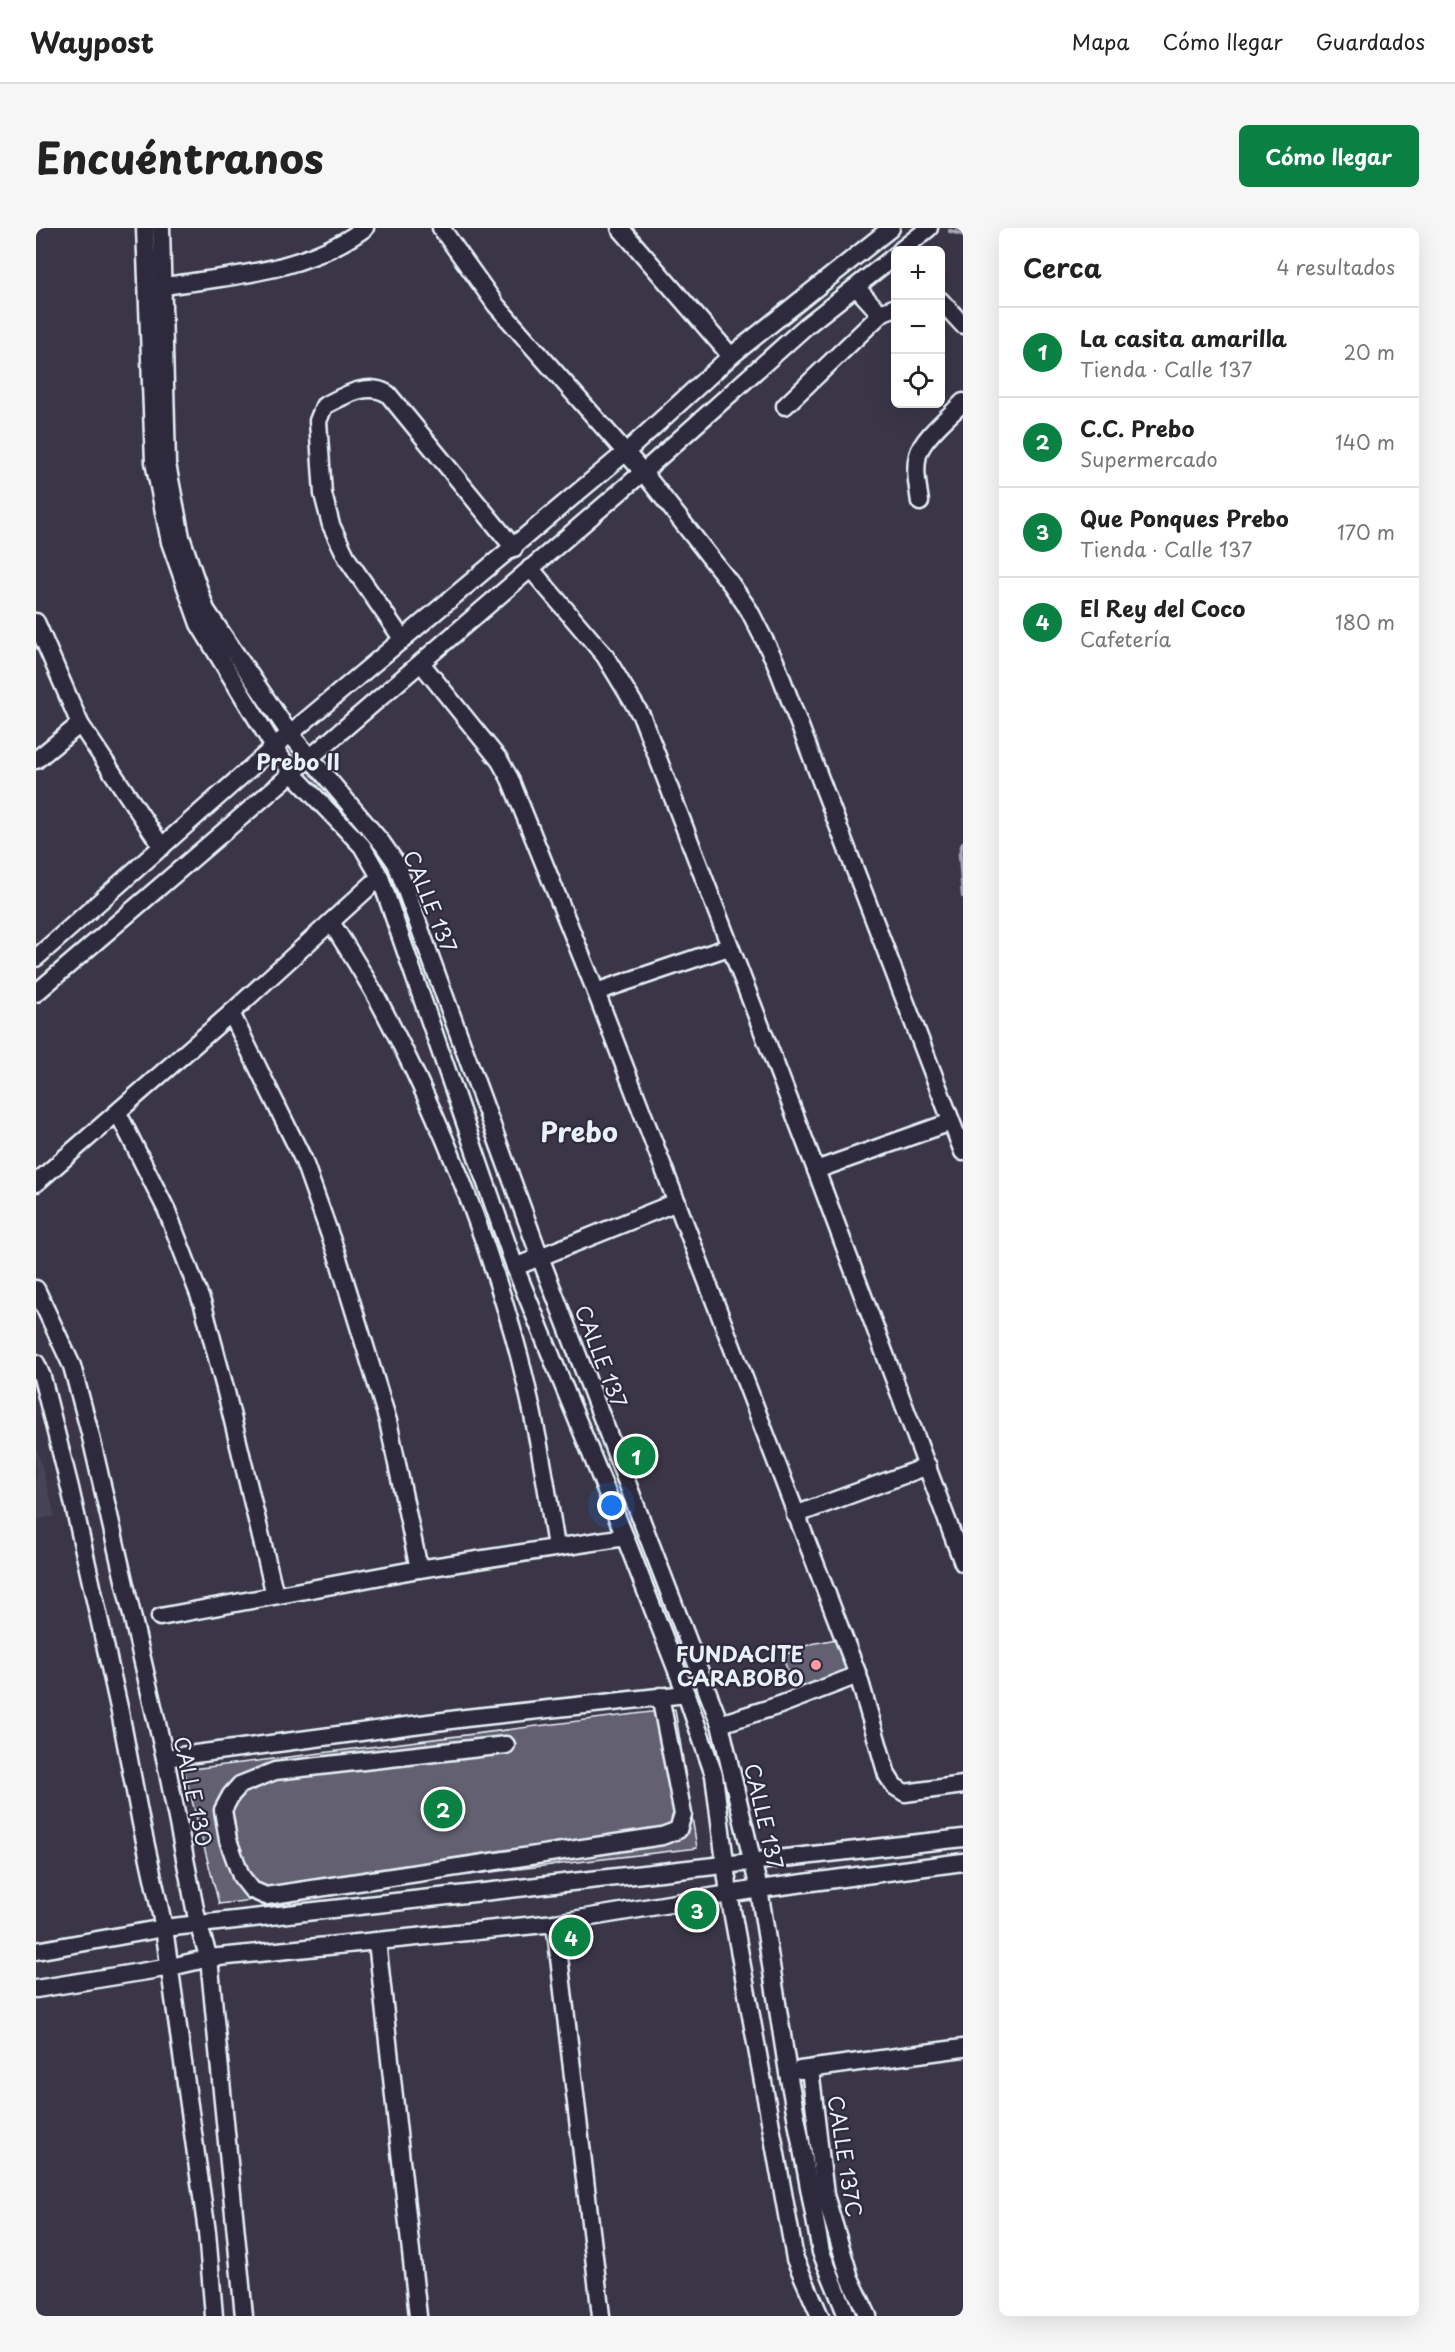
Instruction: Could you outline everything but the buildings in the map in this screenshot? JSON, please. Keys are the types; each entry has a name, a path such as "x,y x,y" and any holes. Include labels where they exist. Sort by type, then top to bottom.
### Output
{"street":[{"path":"145,228 154,462 170,542 199,624 274,747 292,772 362,846 380,877 515,1267 625,1536 686,1694 714,1775 724,1866 795,2259 819,2316"},
{"name":"CALLE 137","path":"161,228 167,464 181,537 206,609 290,734 382,843 396,863 540,1257 720,1724 759,1890 788,2073 821,2252 847,2316"},
{"path":"164,286 250,274 284,266 347,241 364,228"},
{"path":"441,228 496,305 643,472 731,585 764,636 776,661 963,1152"},
{"path":"620,228 731,356"},
{"path":"36,958 274,747 626,452 731,356 891,228"},
{"path":"906,246 929,228"},
{"path":"36,993 643,472 806,326 891,259"},
{"path":"856,287 876,309 890,310"},
{"path":"945,306 963,326"},
{"path":"785,406 890,310"},
{"path":"403,640 348,560 331,525 323,494 318,421 324,406 351,393 370,388 379,389 388,394 514,548"},
{"path":"920,502 916,471 922,445 963,402"},
{"path":"530,568 605,656 642,717 816,1170 963,1563"},
{"path":"36,622 80,724 162,847"},
{"path":"421,663 500,761 510,779 596,992 858,1675 887,1776 894,1786 905,1793 963,1785"},
{"path":"36,760 80,724"},
{"path":"36,1183 118,1113 380,877"},
{"path":"331,922 375,995 421,1086 474,1212 513,1334 542,1460 556,1547"},
{"path":"596,992 729,947"},
{"path":"231,1012 303,1159 337,1255 388,1421 419,1569"},
{"path":"118,1113 167,1211 203,1305 275,1595"},
{"path":"816,1170 951,1122"},
{"path":"515,1267 677,1202"},
{"name":"CALLE 130","path":"36,1288 72,1366 90,1433 165,1758 198,1924 209,1958 244,2316"},
{"path":"36,1363 42,1377 70,1488 120,1712 164,1928 207,2232 214,2316"},
{"path":"795,1515 928,1466"},
{"path":"160,1617 419,1569 625,1536"},
{"path":"720,1724 780,1705 858,1675"},
{"path":"165,1758 466,1718 686,1694"},
{"path":"506,1745 275,1771 240,1785 231,1795 223,1810 228,1840 241,1876 252,1890 266,1896 662,1836 678,1830 683,1814 660,1696"},
{"path":"36,1951 164,1928 963,1838"},
{"path":"36,1989 171,1968 209,1958 555,1923 729,1894 963,1862"},
{"path":"555,1923 601,2316"},
{"path":"377,1941 418,2316"},
{"path":"788,2073 810,2068 963,2048"},
{"name":"CALLE 137C","path":"810,2068 825,2195 850,2278 868,2316"},
{"path":"207,2232 236,2231"}],"shaded area":[{"path":"36,1445 55,1516 36,1520"}],"waterway":[{"path":"950,231 963,234"},
{"path":"963,843 960,854 963,896"}],"place":[{"name":"La casita amarilla","path":"636,1456"},
{"name":"FUNDACITE CARABOBO","path":"816,1665"},
{"name":"C.C. Prebo","path":"443,1809"},
{"name":"Que Ponques Prebo","path":"697,1910"},
{"name":"El Rey del Coco","path":"571,1937"}],"district":[{"name":"Prebo II","path":"298,760"},
{"name":"Prebo","path":"579,1130"}]}
